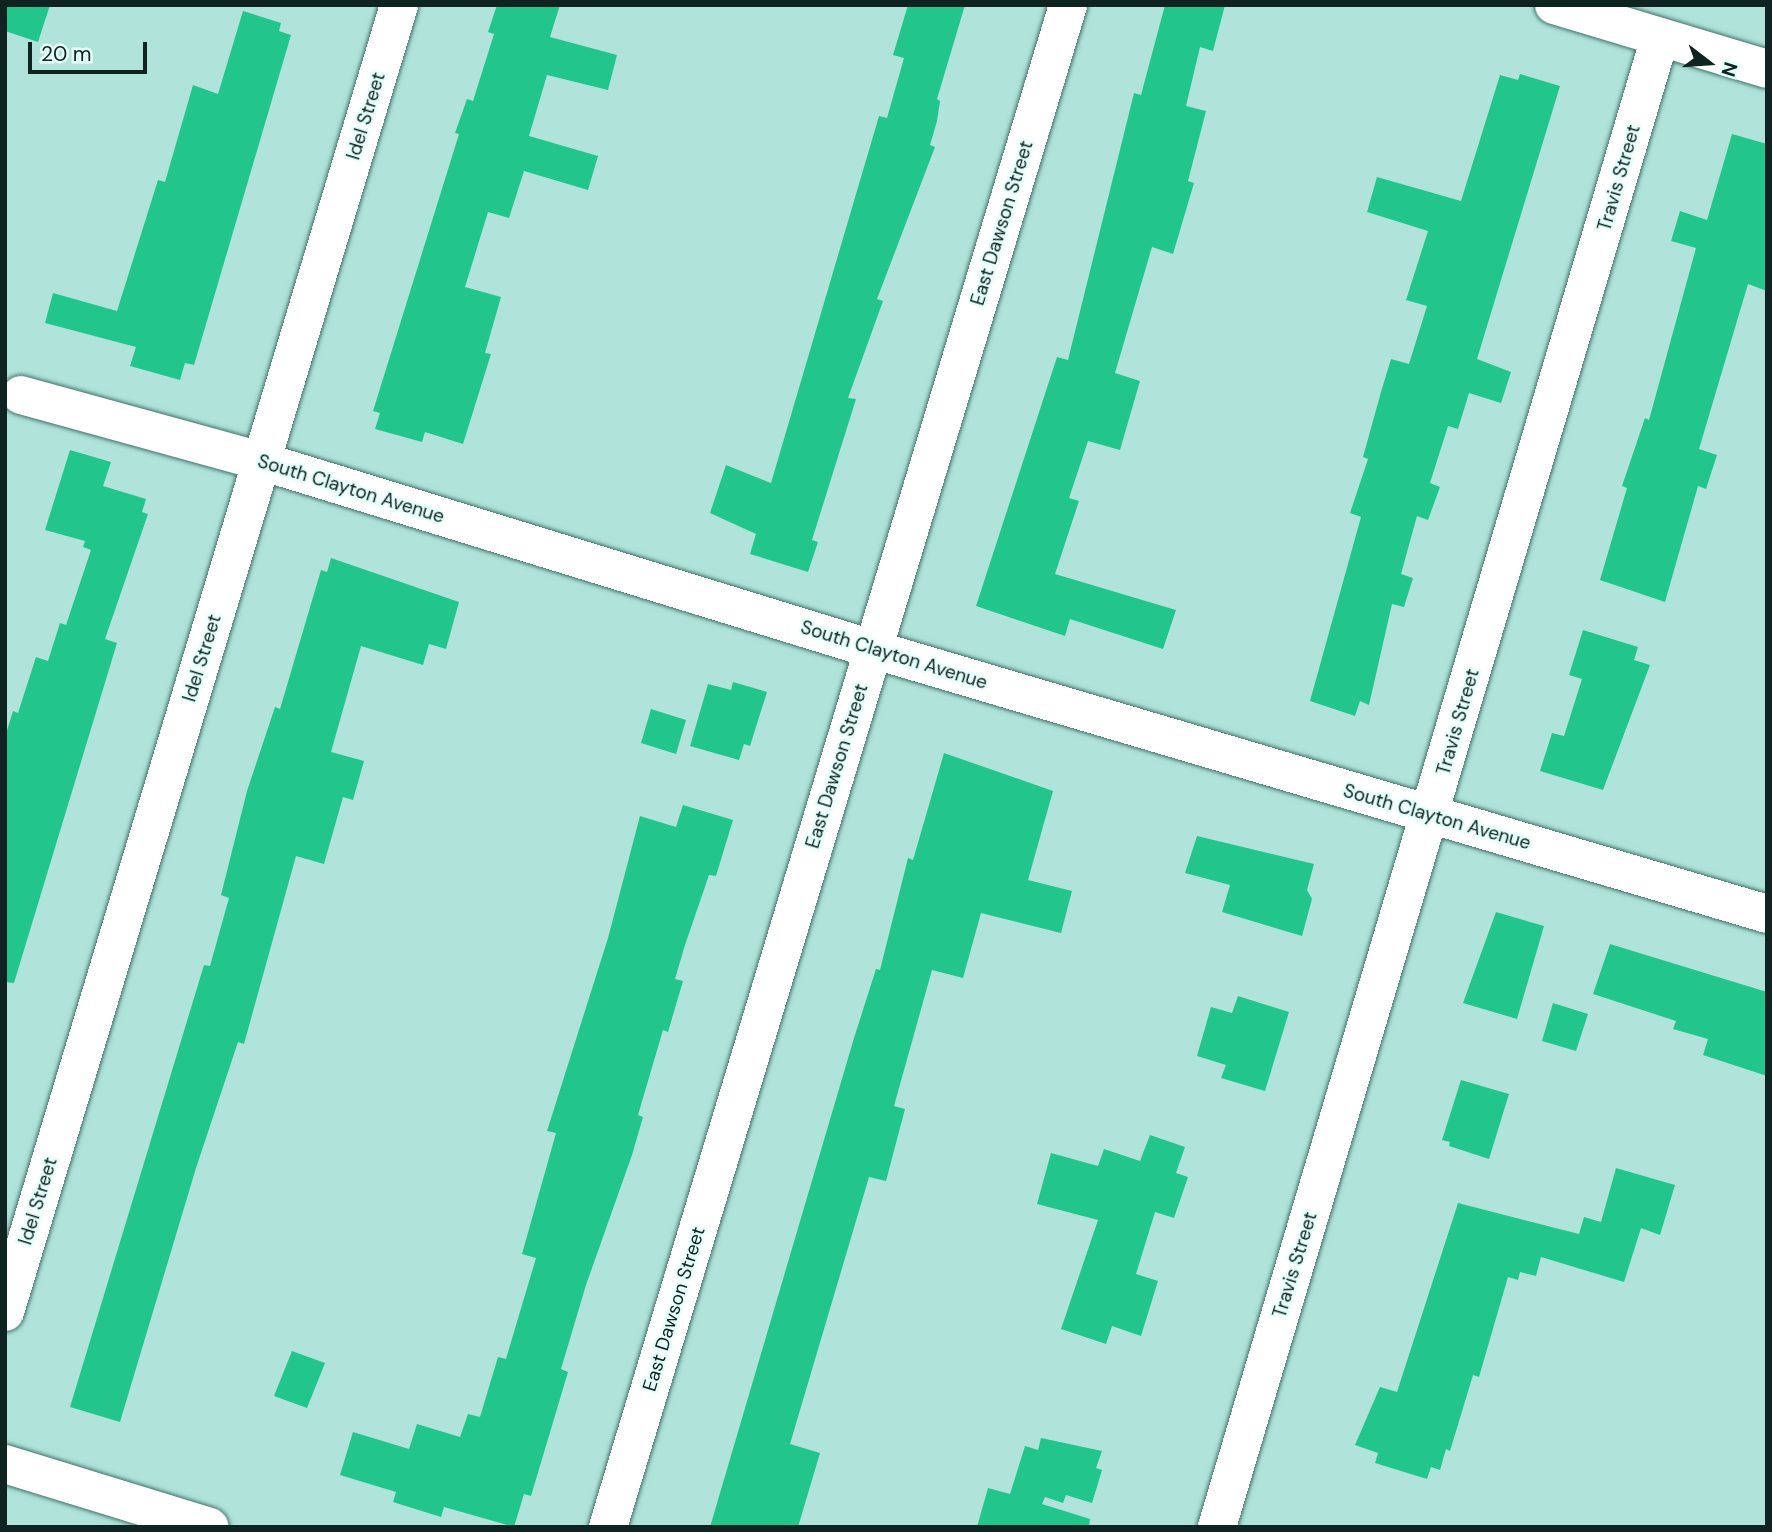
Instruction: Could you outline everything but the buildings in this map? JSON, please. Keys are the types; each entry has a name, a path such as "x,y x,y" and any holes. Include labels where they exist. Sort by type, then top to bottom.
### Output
{"street":[{"name":"Idel Street","path":"5,1312 399,5"},
{"name":"East Dawson Street","path":"608,1527 1068,5"},
{"path":"1554,5 1767,69"},
{"name":"Travis Street","path":"1217,1527 1660,37"},
{"name":"South Clayton Avenue","path":"21,396 261,461 872,649 1767,914"},
{"path":"5,1464 210,1527"}]}
